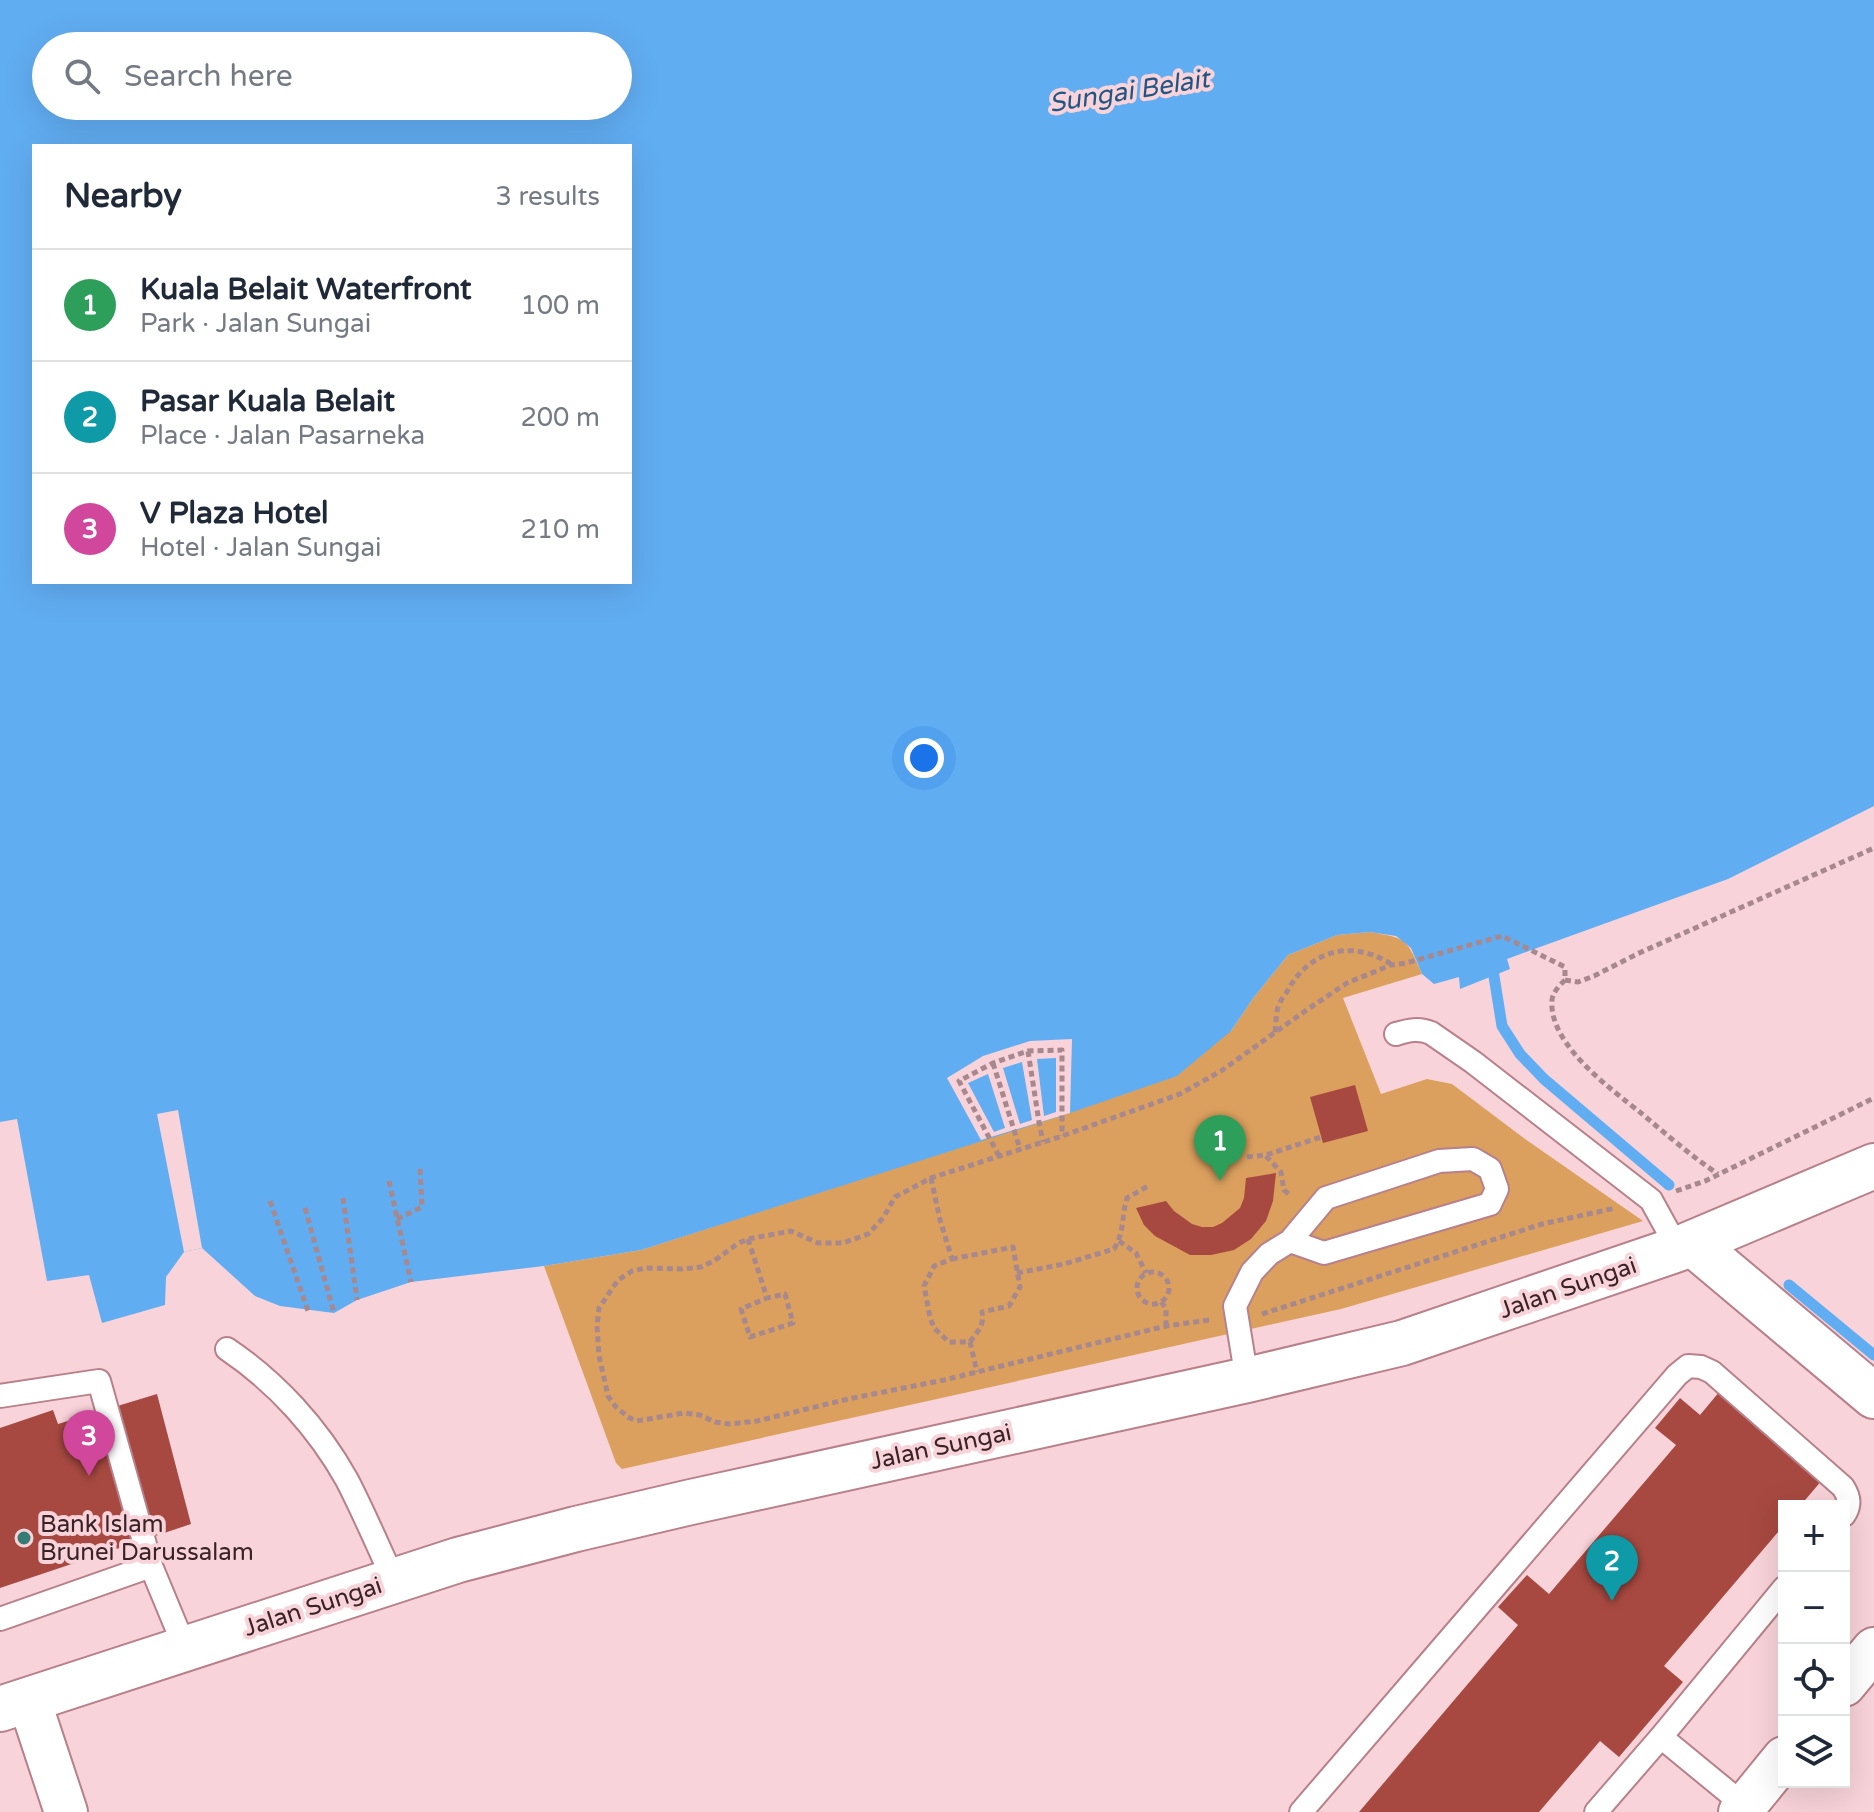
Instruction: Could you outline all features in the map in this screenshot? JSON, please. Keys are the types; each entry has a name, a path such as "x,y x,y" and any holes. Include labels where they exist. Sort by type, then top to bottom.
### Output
{"main road":[{"name":"Jalan Sungai","path":"14,1704 458,1560 634,1516 1402,1343 1686,1247 1874,1166"},
{"path":"1686,1247 1874,1396"}],"street":[{"path":"1850,1678 1874,1649"},
{"path":"14,1704 66,1812"},
{"path":"1742,1809 1778,1765"}],"lane":[{"path":"1396,1034 1416,1029 1431,1033 1473,1062 1651,1200 1686,1247"},
{"path":"1247,1380 1235,1306 1252,1272 1269,1254 1290,1241 1326,1198 1439,1161 1473,1159 1490,1169 1497,1189 1490,1204 1324,1253 1290,1241"},
{"path":"227,1349 268,1381 307,1421 346,1479 394,1581"},
{"path":"1301,1812 1650,1406 1688,1366 1712,1372 1843,1487 1849,1500"},
{"path":"0,1396 99,1381 151,1566 185,1648"},
{"path":"0,1619 151,1566"},
{"path":"1596,1812 1778,1595"},
{"path":"1661,1737 1742,1809"}],"path":[{"path":"1565,980 1578,982 1594,976 1874,848"},
{"path":"1718,1174 1592,1073 1569,1047 1553,1016 1552,998 1565,980 1565,967 1502,936 1391,965 1347,983 1221,1071 1180,1094 931,1178 895,1197 883,1218 868,1234 843,1243 818,1243 791,1231 748,1239 701,1267 632,1271 618,1280 599,1308 599,1356 608,1396 616,1407 636,1421 684,1413 729,1424 757,1421 1166,1326 1202,1320 1238,1322 1542,1224 1651,1200 1718,1174 1874,1098"},
{"path":"1275,1034 1278,1006 1294,979 1313,960 1332,952 1359,952 1391,965"},
{"path":"999,1156 959,1081 993,1063 1028,1051 1062,1050 1062,1136"},
{"path":"1028,1051 1043,1142"},
{"path":"993,1063 1020,1149"},
{"path":"1247,1157 1266,1155 1321,1137"},
{"path":"1266,1155 1281,1172 1284,1190 1288,1196 1294,1197"},
{"path":"397,1219 422,1207 420,1169"},
{"path":"931,1178 952,1259"},
{"path":"389,1181 411,1282"},
{"path":"1017,1273 1064,1264 1114,1249 1122,1233 1127,1198 1148,1186"},
{"path":"343,1198 357,1300"},
{"path":"270,1201 308,1311"},
{"path":"305,1208 334,1313"},
{"path":"748,1239 767,1298"},
{"path":"1119,1241 1136,1253 1146,1273"},
{"path":"970,1342 949,1342 934,1328 924,1286 934,1266 952,1259 1013,1247 1020,1287 1009,1306 982,1312 981,1326 970,1342 977,1372"},
{"path":"1156,1272 1166,1278 1168,1294 1161,1302 1146,1303 1139,1296 1139,1281 1146,1273 1156,1272"},
{"path":"785,1294 793,1323 750,1337 741,1309 767,1298 785,1294"},
{"path":"1161,1302 1166,1308 1166,1326"}],"shaded area":[{"path":"1370,932 1405,942 1422,974 1343,998 1381,1094 1427,1079 1452,1084 1643,1221 1341,1309 622,1469 616,1463 544,1266 641,1250 981,1140 1231,1031 1288,955 1337,935"}],"water":[{"name":"Sungai Belait","path":"0,0 1874,0 1874,806 1728,879 1507,959 1510,969 1460,989 1459,977 1434,984 1422,974 1411,948 1396,936 1370,932 1337,935 1288,955 1231,1031 1177,1076 641,1250 544,1266 411,1282 357,1300 334,1313 280,1306 255,1296 202,1248 184,1252 166,1277 165,1305 102,1323 89,1275 47,1281 17,1119 0,1122"}],"pier":[{"path":"1072,1039 1070,1113 981,1140 947,1078 983,1056 1030,1041","holes":["1056,1058 1056,1112 1044,1116 1037,1059","1022,1062 1032,1120 1020,1124 1003,1068","988,1074 1005,1128 994,1132 968,1083"]},
{"path":"178,1110 202,1248 184,1252 157,1114"}],"building":[{"path":"1355,1085 1368,1131 1323,1143 1310,1097"},
{"path":"1276,1173 1273,1201 1266,1221 1251,1239 1234,1250 1190,1255 1155,1236 1144,1225 1136,1208 1166,1201 1192,1224 1213,1227 1240,1208 1246,1178"},
{"path":"1720,1391 1823,1479 1805,1500 1778,1500 1778,1532 1664,1666 1683,1682 1619,1757 1600,1741 1539,1812 1359,1812 1518,1625 1498,1607 1527,1575 1549,1594 1676,1445 1655,1428 1680,1398 1700,1415"},
{"path":"157,1394 191,1524 0,1588 0,1428 53,1410 58,1424"}],"waterway":[{"path":"1492,964 1502,1026 1520,1054 1544,1079 1669,1185"},
{"path":"1789,1285 1874,1355"}],"place":[{"name":"Kuala Belait Waterfront","path":"1220,1181"},
{"name":"V Plaza Hotel","path":"89,1476"},
{"name":"Bank Islam Brunei Darussalam","path":"24,1538"},
{"name":"Pasar Kuala Belait","path":"1612,1601"}]}
